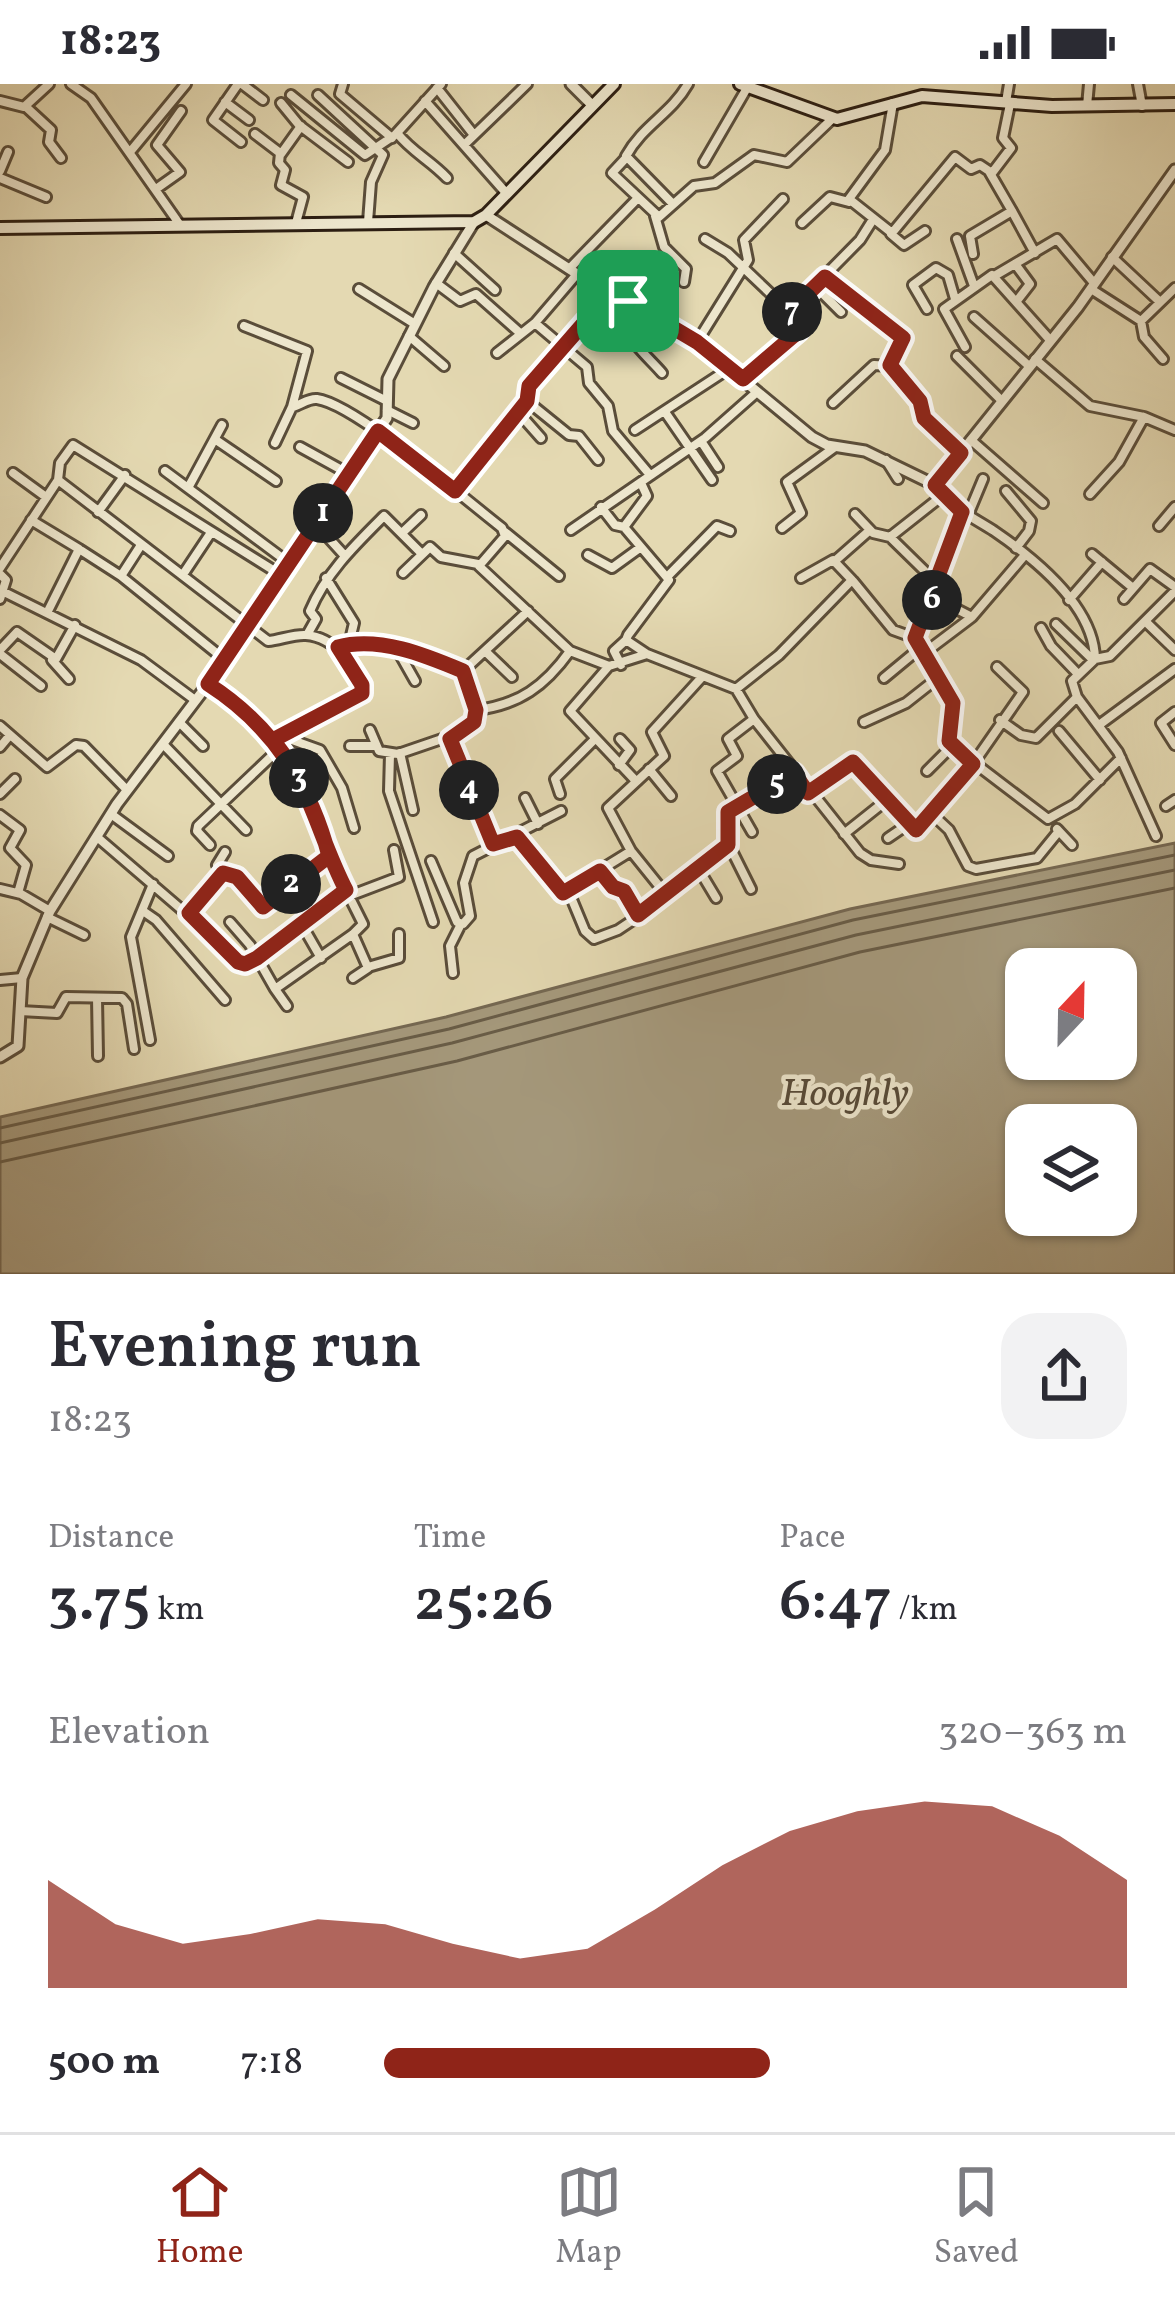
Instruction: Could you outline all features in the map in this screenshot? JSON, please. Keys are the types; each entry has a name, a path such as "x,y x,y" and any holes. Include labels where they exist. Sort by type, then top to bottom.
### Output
{"main road":[{"path":"0,228 480,218 614,84"},
{"path":"743,86 833,118 922,96 1007,104 1175,104"}],"street":[{"path":"25,106 49,84"},
{"path":"71,84 85,94 130,152 180,225"},
{"path":"85,94 91,84"},
{"path":"130,152 186,84"},
{"path":"241,142 213,120 240,84 263,100"},
{"path":"343,84 340,94 447,178"},
{"path":"464,145 526,84"},
{"path":"571,84 592,105"},
{"path":"684,282 686,269 664,247 655,216 612,173 626,159 638,133 658,114 670,110 688,84"},
{"path":"909,84 922,96"},
{"path":"990,173 1011,148 1003,138 1009,84"},
{"path":"1088,106 1089,84"},
{"path":"1138,84 1142,106"},
{"path":"291,94 361,154 379,148 394,135 439,86 474,135"},
{"path":"704,162 743,86"},
{"path":"318,95 379,148 383,159 371,182 368,222"},
{"path":"0,101 25,106 51,130 49,142 61,158"},
{"path":"425,101 507,194"},
{"path":"225,102 249,120"},
{"path":"850,202 885,150 893,102"},
{"path":"281,103 301,127 347,162"},
{"path":"156,189 180,172 157,145 182,112"},
{"path":"655,216 694,187 715,183 758,153 787,162 833,118"},
{"path":"280,155 301,127"},
{"path":"255,134 280,155 285,170 281,185 303,197 296,224"},
{"path":"8,152 0,175 46,197"},
{"path":"890,233 948,171 955,157 971,169 979,164 990,173 1035,253"},
{"path":"626,159 673,204"},
{"path":"890,537 938,490 1175,170"},
{"path":"802,223 832,196 850,202 904,245 925,231"},
{"path":"497,353 536,323 638,198"},
{"path":"697,342 749,256 744,240 783,199"},
{"path":"974,254 970,236 1012,211"},
{"path":"0,1057 18,1046 22,977 49,914 127,790 208,684 378,431 387,405 388,379 436,283 480,218 697,342 812,437 886,459 938,490 1025,555 1069,600 1092,632 1094,660"},
{"path":"792,314 872,221"},
{"path":"705,239 801,324 799,331 743,379"},
{"path":"957,239 974,286"},
{"path":"965,347 945,311 974,286 1060,240 1092,286 1141,320 1144,337 1162,358"},
{"path":"454,254 495,290"},
{"path":"1112,257 1160,302"},
{"path":"1016,266 1030,284 1016,302"},
{"path":"927,309 913,285 936,268 948,275 956,299"},
{"path":"633,272 661,297 650,312"},
{"path":"995,276 1050,340"},
{"path":"825,277 903,338 890,365"},
{"path":"436,283 460,301 476,294 520,332"},
{"path":"816,287 841,312"},
{"path":"358,289 415,324"},
{"path":"455,491 527,401 529,386 611,292"},
{"path":"1141,320 1174,293"},
{"path":"628,301 620,314 622,326 662,374"},
{"path":"974,317 1090,406 1144,417 1175,430"},
{"path":"536,323 587,367 589,383 608,406 613,431 650,475"},
{"path":"244,326 307,351 291,408 275,443"},
{"path":"409,336 444,366"},
{"path":"957,356 1001,400"},
{"path":"833,403 874,365 890,365"},
{"path":"890,365 920,401 924,418 961,453"},
{"path":"635,430 730,368"},
{"path":"341,378 412,423"},
{"path":"571,530 701,441 758,391"},
{"path":"291,408 316,399 378,431 559,576"},
{"path":"527,401 569,435 579,436 598,460"},
{"path":"518,412 541,438"},
{"path":"665,412 712,480"},
{"path":"1090,494 1119,462 1144,417"},
{"path":"188,488 222,424"},
{"path":"216,440 276,482"},
{"path":"971,440 1042,503"},
{"path":"701,441 718,467"},
{"path":"195,700 142,660 48,611 2,595 6,580 0,571 58,480 60,463 74,446 210,534 226,536 281,575"},
{"path":"782,528 800,513 787,482 836,446"},
{"path":"300,447 349,474"},
{"path":"886,459 898,479"},
{"path":"166,471 289,563"},
{"path":"13,473 46,497"},
{"path":"98,512 125,475"},
{"path":"983,479 915,638 953,703 948,736 952,746 1048,819 1072,845"},
{"path":"58,480 271,642 307,634 344,646 378,642 463,671 476,710 470,729 395,754 376,746 350,746"},
{"path":"624,527 647,496 641,483"},
{"path":"1006,491 1031,521 1030,531 1016,548"},
{"path":"601,507 615,525 624,527 670,585 614,651 621,664"},
{"path":"1160,526 1175,507"},
{"path":"855,514 870,530 890,537 938,584"},
{"path":"402,533 422,515"},
{"path":"307,634 316,619 310,611 313,599 326,578 384,516 422,554"},
{"path":"31,520 121,576 224,659"},
{"path":"316,524 344,556"},
{"path":"667,577 716,526 730,532"},
{"path":"801,578 836,560 870,530"},
{"path":"478,564 505,532"},
{"path":"184,574 210,534"},
{"path":"121,576 141,545"},
{"path":"404,573 433,547 441,557 478,564 570,651 609,666 646,654"},
{"path":"588,555 612,568 641,547"},
{"path":"48,611 79,549"},
{"path":"1092,554 1133,589"},
{"path":"884,678 972,617 1025,555"},
{"path":"836,560 892,630 915,638"},
{"path":"1069,600 1102,562"},
{"path":"1124,599 1150,569 1175,589 1147,623 1072,681 1077,697 1121,758 1156,836"},
{"path":"210,844 196,830 277,741 362,693 344,646 354,623 326,578"},
{"path":"736,689 778,655 852,580"},
{"path":"933,597 972,617"},
{"path":"463,671 528,611"},
{"path":"1147,623 1175,650"},
{"path":"1056,624 1094,660"},
{"path":"51,659 76,625"},
{"path":"1041,628 1051,646 1078,673"},
{"path":"41,686 0,652 17,632 69,679"},
{"path":"626,640 646,654 736,689 808,793 865,857 899,863"},
{"path":"397,650 415,681"},
{"path":"485,651 512,677"},
{"path":"476,710 510,706 560,666 570,651"},
{"path":"609,666 569,711 635,781"},
{"path":"808,793 851,762 916,830 973,764 1023,688 997,667"},
{"path":"1099,725 1175,669"},
{"path":"864,722 906,703 939,676"},
{"path":"568,890 585,931 594,939 663,900 664,892 632,851 608,808 665,754 652,732 702,677"},
{"path":"208,684 277,741 317,810 329,856 363,924 275,989"},
{"path":"1000,720 1021,735 1036,738 1077,697"},
{"path":"1175,712 1161,723 1175,745"},
{"path":"752,832 717,771 737,756 728,739 754,719"},
{"path":"178,722 203,746"},
{"path":"0,726 47,767 76,745 84,746 127,790"},
{"path":"370,730 376,746"},
{"path":"1059,731 1100,780"},
{"path":"0,747 10,735"},
{"path":"450,739 493,844"},
{"path":"619,765 630,750 620,739"},
{"path":"560,794 555,779 594,740"},
{"path":"277,741 320,750 340,784 354,828"},
{"path":"163,743 246,830"},
{"path":"928,771 952,746"},
{"path":"395,754 413,810"},
{"path":"395,754 389,791 433,922"},
{"path":"1048,819 1075,804 1121,758"},
{"path":"649,769 671,796"},
{"path":"751,889 728,845 725,815 794,773"},
{"path":"0,794 15,778"},
{"path":"525,798 538,824"},
{"path":"844,834 888,799"},
{"path":"453,973 450,946 470,914 464,884 469,862 493,844 517,837 561,811"},
{"path":"0,814 20,830 10,848 26,865 18,893"},
{"path":"111,814 168,856"},
{"path":"933,815 950,830 968,866 976,869 1037,858 1059,831"},
{"path":"888,838 908,825"},
{"path":"97,837 245,964 348,893 399,877 394,850"},
{"path":"517,837 560,892 632,851"},
{"path":"664,892 728,845"},
{"path":"225,852 217,863 223,873 237,877 263,907 329,856"},
{"path":"431,861 461,925"},
{"path":"698,868 716,898"},
{"path":"600,871 613,887 624,891 638,915"},
{"path":"189,913 223,873"},
{"path":"150,1040 130,937 153,884"},
{"path":"0,889 18,893 84,934"},
{"path":"142,911 156,920 224,1000"},
{"path":"230,922 287,1006"},
{"path":"302,925 321,958"},
{"path":"353,934 368,967"},
{"path":"353,979 368,967 399,958 399,934"},
{"path":"0,980 22,977"},
{"path":"20,1011 57,1013 66,998 126,1000 134,1049"},
{"path":"97,998 98,1056"}],"water":[{"name":"Hooghly","path":"1175,843 1175,1274 0,1274 0,1117 446,1017 850,909"}],"route":[{"path":"628,301 611,292 529,386 527,401 455,491 378,431 208,684 246,711 280,748 317,810 329,856 263,907 237,877 223,873 199,899 189,913 238,962 257,958 346,890 329,856 317,810 306,790 280,748 273,740 362,693 362,685 338,647 349,644 388,644 463,671 476,710 474,722 450,739 493,844 517,837 563,893 600,871 613,887 624,891 638,915 728,845 724,819 728,812 794,773 808,793 853,762 916,830 973,764 949,741 953,703 915,638 962,512 935,485 961,453 924,418 920,401 890,365 890,358 904,344 895,327 825,277 792,309 801,324 799,331 743,379 697,342 628,301"}]}
